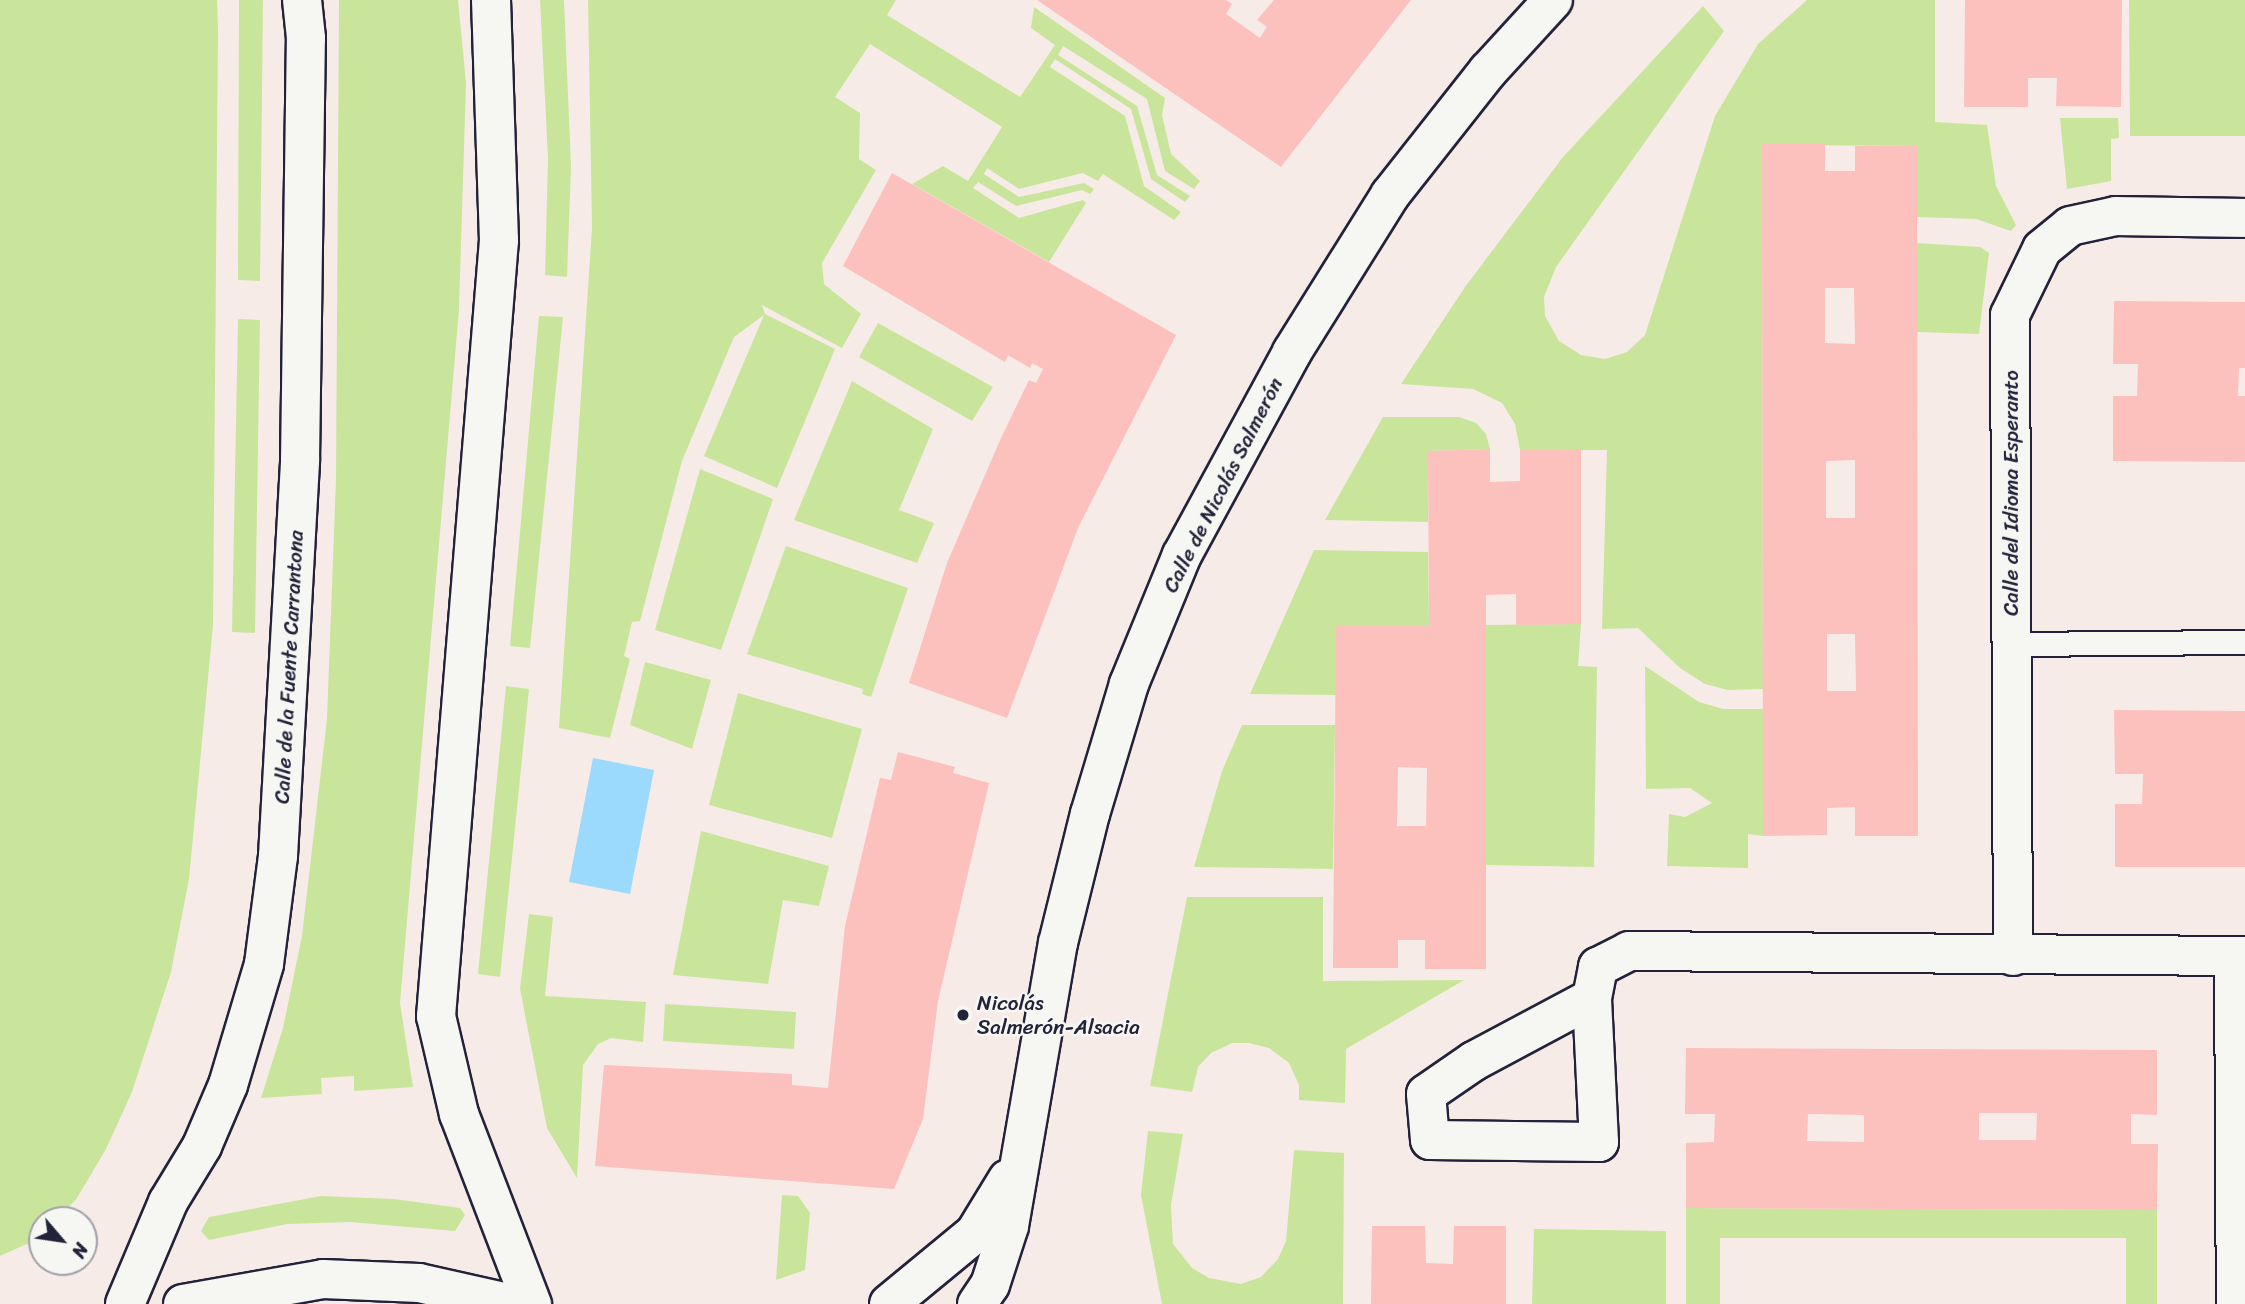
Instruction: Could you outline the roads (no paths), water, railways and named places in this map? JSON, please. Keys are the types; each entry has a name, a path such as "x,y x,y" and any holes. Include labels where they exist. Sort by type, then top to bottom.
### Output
{"street":[{"name":"Calle de la Fuente Carrantona","path":"125,1304 168,1202 202,1146 228,1085 264,964 278,856 300,461 306,38 302,0"},
{"path":"491,0 499,240 436,1016 459,1114 532,1304"},
{"name":"Calle de Nicolás Salmerón","path":"977,1304 990,1285 1009,1226 1017,1165 1058,943 1090,814 1129,684 1182,555 1292,352 1390,195 1488,71 1553,0"},
{"name":"Calle del Idioma Esperanto","path":"2013,956 2010,315 2022,283 2042,249 2070,226 2116,216 2245,218"},
{"path":"1592,998 1474,1061 1426,1094 1430,1140 1599,1142 1592,998 1598,967 1629,951 2240,956 2236,1304"},
{"name":"Calle de Nicolás Salmerón","path":"889,1304 975,1233 1017,1165"},
{"path":"183,1304 323,1279 419,1283 513,1304"}],"lane":[{"path":"2012,644 2245,642"}],"water":[{"path":"593,758 654,770 630,894 569,882"}],"place":[{"name":"Nicolás Salmerón-Alsacia","path":"963,1015"}]}
